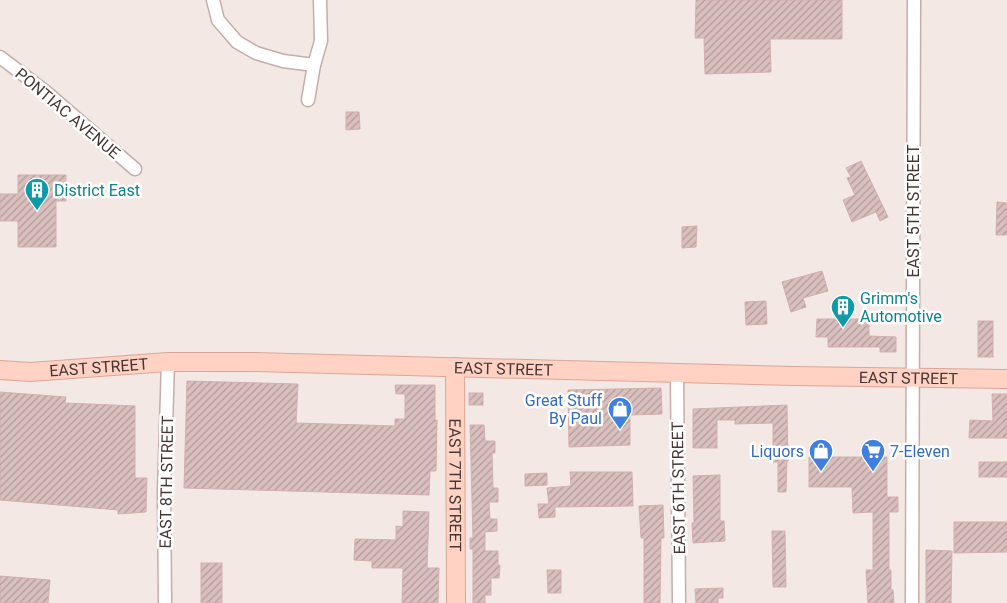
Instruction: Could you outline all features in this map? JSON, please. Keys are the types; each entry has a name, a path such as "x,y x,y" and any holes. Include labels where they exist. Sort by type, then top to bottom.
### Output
{"main road":[{"name":"EAST STREET","path":"0,370 30,372 168,362 262,362 794,376 1007,379"},
{"name":"EAST 7TH STREET","path":"455,367 456,603"}],"street":[{"path":"214,0 218,20 237,42 256,53 283,61 314,65"},
{"path":"308,100 314,65 321,40 320,0"},
{"name":"EAST 5TH STREET","path":"912,603 914,0"},
{"name":"PONTIAC AVENUE","path":"0,58 46,92 135,170"},
{"name":"EAST 8TH STREET","path":"165,603 164,492 168,362"},
{"name":"EAST 6TH STREET","path":"677,373 679,603"}],"building":[{"path":"696,0 842,0 842,39 770,39 771,72 705,74 704,38 695,38"},
{"path":"346,112 359,112 360,129 346,130"},
{"path":"861,161 888,217 880,221 876,212 852,222 843,200 855,195 847,178 851,177 846,168"},
{"name":"District East","path":"18,175 66,175 66,201 56,201 56,247 18,247 18,221 0,221 0,194 18,194"},
{"path":"997,202 1007,203 1007,235 996,235"},
{"path":"697,226 696,247 682,248 682,227"},
{"path":"822,271 828,291 803,298 806,307 791,312 782,282"},
{"path":"766,301 767,324 746,325 745,302"},
{"name":"Grimm's Automotive","path":"817,319 869,319 869,336 896,337 896,352 880,352 880,347 828,347 828,337 816,337"},
{"path":"978,321 993,321 993,357 978,357"},
{"path":"187,381 298,384 296,423 395,426 395,419 405,419 405,394 396,394 395,385 435,385 435,420 437,420 436,471 430,471 429,495 184,488"},
{"path":"661,388 662,414 630,415 630,445 569,447 568,390"},
{"path":"0,392 66,397 65,403 135,406 135,478 147,478 146,512 118,514 118,510 0,500"},
{"path":"469,393 483,393 483,405 469,405"},
{"path":"992,394 1007,394 1007,438 969,438 970,420 993,421"},
{"path":"787,405 788,461 786,492 778,492 778,462 773,462 773,423 735,424 735,420 717,420 717,448 693,448 693,409"},
{"path":"470,425 484,425 485,441 495,441 495,453 492,453 493,488 498,488 498,502 489,502 490,519 497,519 497,531 485,532 485,551 498,551 498,565 500,565 499,578 491,578 491,595 485,595 485,603 473,603 473,549 470,549 470,538 473,538"},
{"path":"809,457 887,457 887,497 898,497 898,512 889,512 889,570 891,570 891,590 893,590 894,603 868,603 866,570 873,570 873,512 853,513 852,487 809,487"},
{"path":"979,462 1007,462 1007,477 979,477"},
{"path":"570,472 632,472 633,506 555,507 555,517 539,518 538,504 549,504 547,488 571,486"},
{"path":"547,473 547,485 525,486 525,474"},
{"path":"720,475 720,521 724,521 725,541 693,543 693,476"},
{"path":"663,505 664,538 661,538 660,603 644,603 644,538 641,538 639,506"},
{"path":"403,511 429,512 427,568 439,568 438,603 402,603 403,568 372,568 372,561 354,560 355,539 396,540 396,526 403,527"},
{"path":"954,522 1007,522 1007,552 954,553"},
{"path":"772,531 785,531 786,587 773,587"},
{"path":"926,550 952,551 951,603 926,603"},
{"path":"201,563 222,563 222,603 201,603"},
{"path":"547,570 561,570 561,593 548,593"},
{"path":"0,576 50,580 48,603 0,603"},
{"path":"723,588 723,598 718,598 718,603 696,603 695,589"}],"place":[{"name":"District East","path":"37,211"},
{"name":"Grimm's Automotive","path":"843,328"},
{"name":"Great Stuff By Paul","path":"620,430"},
{"name":"Liquors","path":"821,472"},
{"name":"7-Eleven","path":"873,472"}]}
